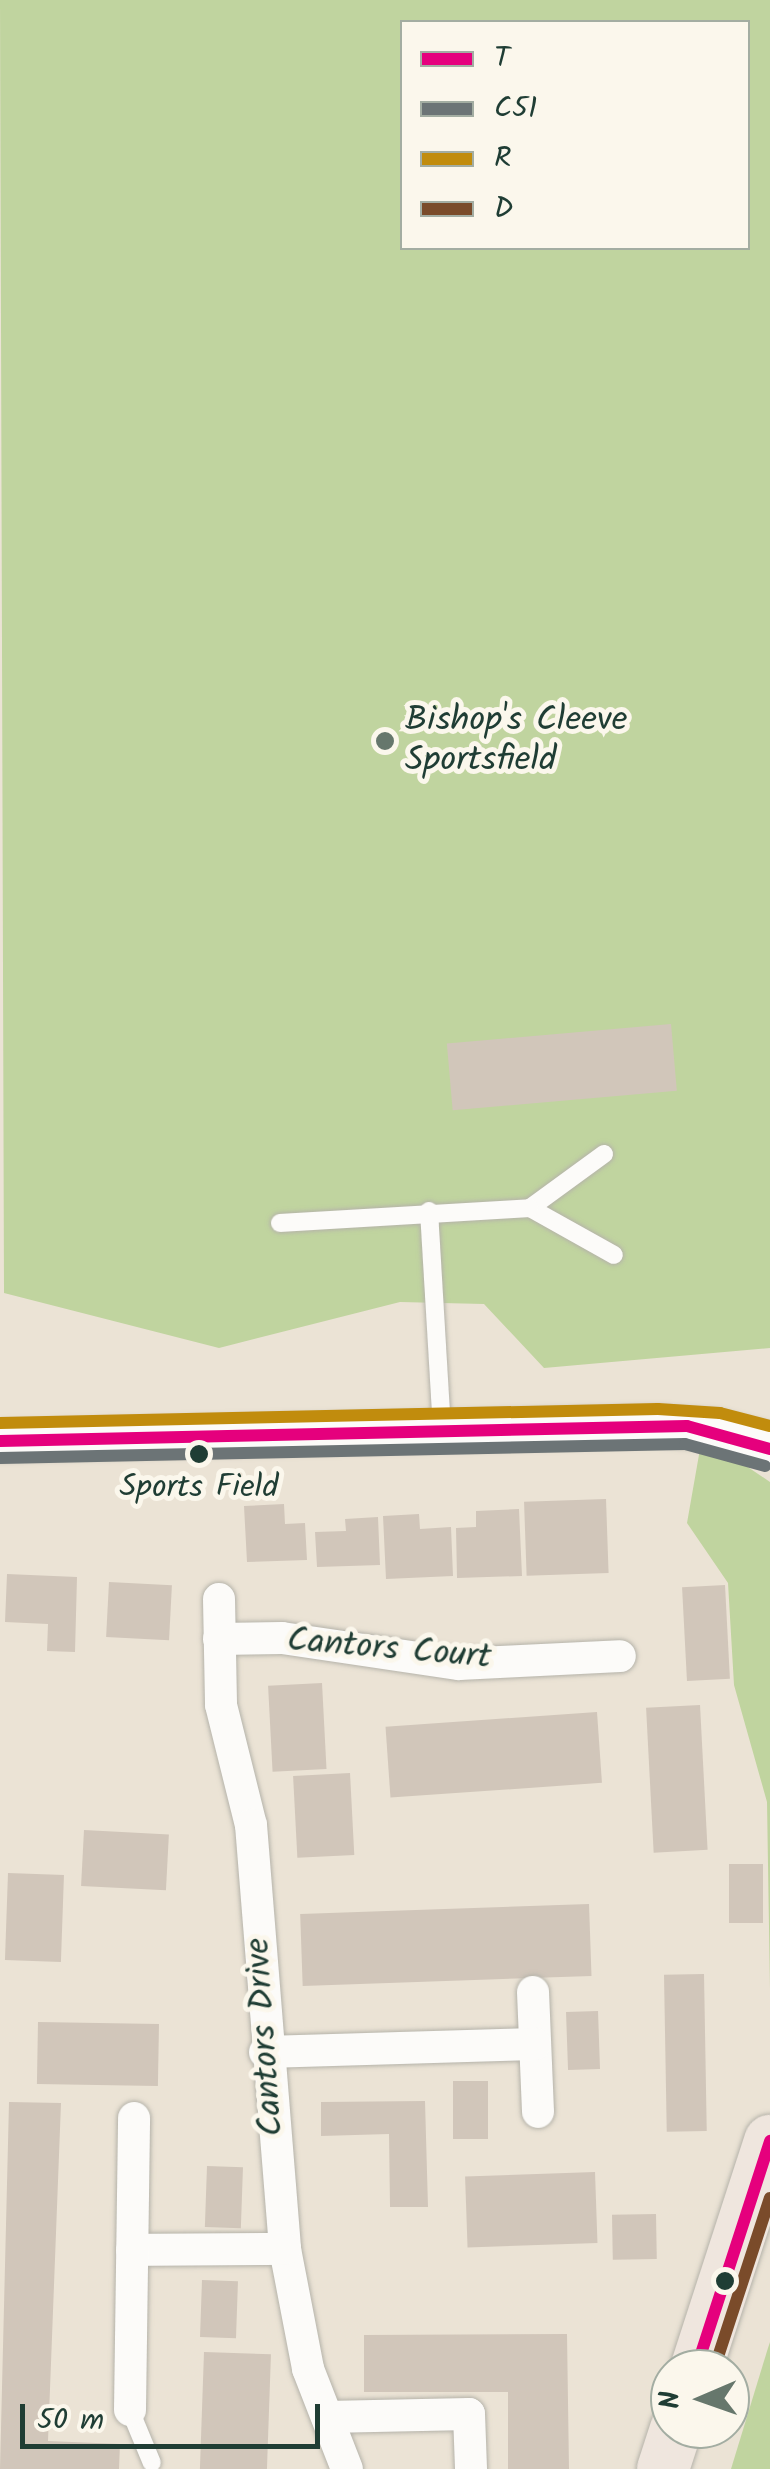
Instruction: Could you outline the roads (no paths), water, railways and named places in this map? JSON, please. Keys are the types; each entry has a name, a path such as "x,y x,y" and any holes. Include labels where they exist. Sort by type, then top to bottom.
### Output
{"main road":[{"path":"702,2349 770,2141"}],"street":[{"path":"0,1440 442,1434 687,1426 768,1446"},
{"name":"Cantors Drive","path":"219,1599 221,1705 251,1825 266,2052 285,2249 308,2369 347,2469"},
{"name":"Cantors Court","path":"219,1639 282,1638 459,1664 620,1656"},
{"path":"534,1992 538,2112"},
{"path":"266,2052 535,2044"},
{"path":"130,2410 134,2118"},
{"path":"132,2250 285,2249"},
{"path":"327,2417 469,2414 471,2469"}],"lane":[{"path":"530,1208 604,1154"},
{"path":"280,1222 530,1208 614,1255"},
{"path":"429,1211 442,1434"},
{"path":"130,2410 152,2463"}],"place":[{"name":"Bishop's Cleeve Sportsfield","path":"385,741"},
{"name":"Sports Field","path":"199,1454"}]}
